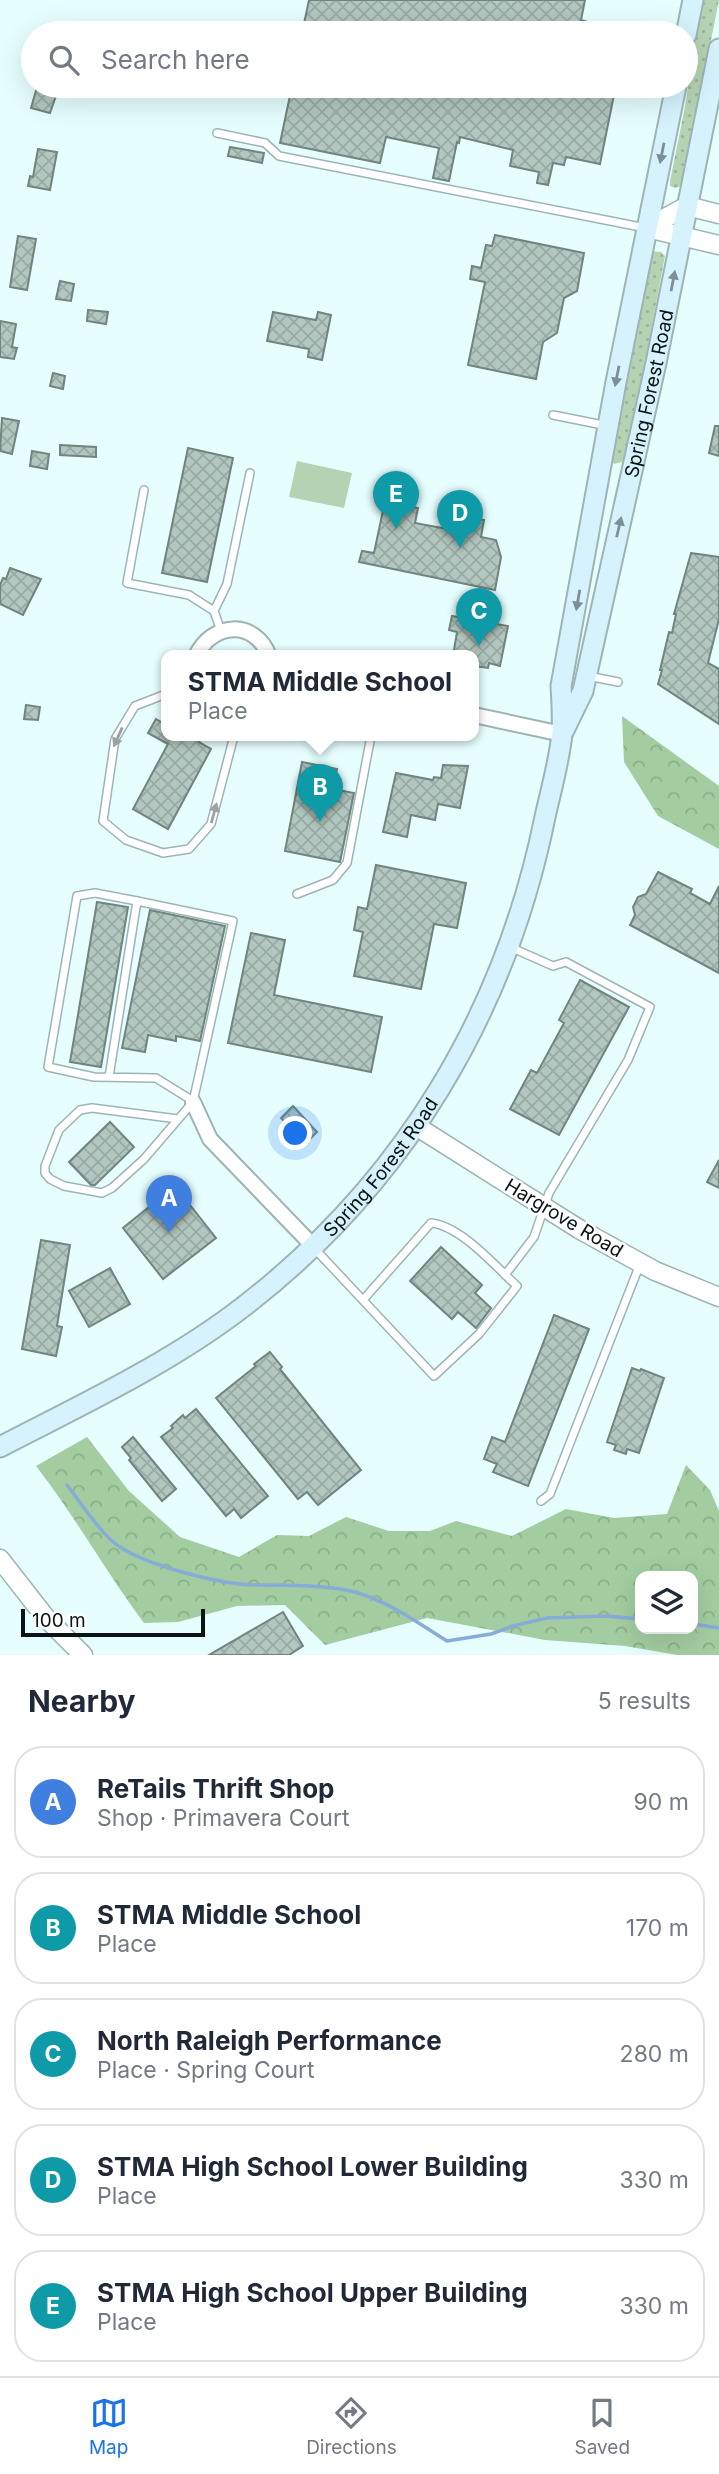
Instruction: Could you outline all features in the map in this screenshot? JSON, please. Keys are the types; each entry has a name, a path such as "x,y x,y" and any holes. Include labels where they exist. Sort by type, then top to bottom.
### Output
{"main road":[{"path":"689,21 693,0"},
{"name":"Spring Forest Road","path":"562,734 583,691 656,363 719,49"},
{"name":"Spring Forest Road","path":"0,1447 179,1352 243,1307 314,1248 379,1176 416,1126 469,1041 510,947 538,853 562,734 561,686 608,426 674,98"}],"street":[{"path":"647,228 687,206 719,214"},
{"path":"647,228 719,245"},
{"path":"199,650 210,636 234,629 246,631 257,638 265,650"},
{"path":"479,716 562,734"},
{"path":"193,1102 209,1139 314,1248"},
{"name":"Hargrove Road","path":"416,1126 544,1207 640,1263 719,1297"},
{"path":"0,1559 46,1618 83,1655"}],"lane":[{"path":"217,134 265,143 279,156 647,228"},
{"path":"553,415 608,426"},
{"path":"214,611 227,584 250,473"},
{"path":"144,490 127,583 189,595 214,611 221,631"},
{"path":"586,676 618,682"},
{"path":"161,696 135,706 115,739 103,821 126,840 163,853 189,849 211,824 233,741"},
{"path":"297,894 333,880 347,863 370,741"},
{"path":"178,1119 92,1108 80,1110 59,1130 45,1166 46,1173 50,1179 64,1186 102,1193 112,1188 144,1159 193,1102 233,921 95,893 77,896 48,1067 94,1077 156,1078 193,1102"},
{"path":"108,1077 137,901"},
{"path":"505,1275 534,1237 549,1193 628,1060 650,1007 566,962 553,966 510,947"},
{"path":"314,1248 434,1376 479,1334 517,1286 445,1224 430,1223 363,1300"},
{"path":"541,1502 550,1494 640,1263"}],"green space":[{"path":"700,0 719,0 682,186 675,188 670,186 670,181 686,98 698,98 697,21"},
{"path":"650,251 661,252 665,256 630,442 622,462 614,464 610,458"},
{"path":"297,461 352,473 344,508 289,497"},
{"path":"622,716 719,786 719,849 658,816 624,762"},
{"path":"87,1437 129,1491 180,1537 239,1557 277,1535 309,1536 346,1517 389,1531 430,1531 456,1521 512,1536 566,1509 614,1518 667,1514 686,1465 710,1490 719,1511 719,1655 677,1655 625,1646 545,1640 427,1618 325,1645 285,1605 237,1606 178,1622 144,1623 36,1466"}],"building":[{"path":"309,0 585,0 581,20 584,21 305,21"},
{"path":"34,98 55,98 50,113 31,108"},
{"path":"289,98 613,98 600,164 566,157 564,165 553,163 548,185 537,183 539,172 510,166 513,150 460,137 449,181 433,178 439,148 386,137 380,163 280,143"},
{"path":"230,147 264,153 262,163 228,156"},
{"path":"38,149 57,152 50,190 28,186 30,176 33,177"},
{"path":"495,235 584,253 577,291 564,298 557,333 543,342 536,379 468,365 485,282 470,279 472,266 481,268 486,245 492,246"},
{"path":"18,236 36,239 27,290 10,287"},
{"path":"60,281 74,284 71,301 56,299"},
{"path":"88,310 108,312 106,324 87,321"},
{"path":"273,312 316,320 318,312 331,315 322,360 308,357 309,349 267,341"},
{"path":"0,321 16,324 12,347 17,348 14,359 0,357"},
{"path":"53,373 65,376 63,389 50,386"},
{"path":"2,418 19,421 12,454 0,451"},
{"path":"715,426 719,426 719,456 709,453"},
{"path":"60,445 96,447 96,457 60,455"},
{"path":"188,448 233,458 207,582 162,573"},
{"path":"32,451 49,454 47,469 30,466"},
{"path":"385,501 418,508 415,523 453,530 456,515 484,520 481,537 496,540 501,557 495,590 359,562 362,551 374,553"},
{"path":"691,553 719,557 719,619 708,663 719,669 719,724 658,684"},
{"path":"10,568 41,579 23,615 0,604 0,585 3,578 6,579"},
{"path":"452,616 508,626 500,666 489,663 488,668 479,667 479,650 454,650 457,632 449,630"},
{"path":"26,705 40,707 38,720 24,719"},
{"path":"156,719 161,722 161,740 148,733"},
{"path":"163,741 200,741 211,749 168,829 133,809 168,744"},
{"path":"302,762 337,769 333,789 354,793 340,862 285,851"},
{"path":"443,765 468,766 460,808 438,804 435,820 411,815 407,837 383,832 396,773 433,780 434,777 441,778"},
{"path":"376,865 466,883 457,928 434,924 421,989 354,976 363,932 354,930 358,907 367,909"},
{"path":"658,872 692,889 690,893 710,904 719,886 719,973 630,925 638,897 646,894"},
{"path":"97,902 128,907 101,1067 70,1062"},
{"path":"150,910 225,926 200,1041 176,1036 176,1041 148,1035 145,1052 122,1048"},
{"path":"251,933 285,940 274,995 382,1017 371,1072 228,1043"},
{"path":"580,980 629,1007 559,1135 510,1109 531,1070 537,1073 564,1023 559,1020"},
{"path":"293,1106 317,1132 305,1144 281,1118"},
{"path":"110,1122 134,1147 95,1185 91,1185 69,1162"},
{"path":"719,1160 719,1188 707,1182"},
{"path":"175,1186 216,1238 163,1279 123,1228"},
{"path":"41,1240 70,1245 57,1326 62,1327 56,1356 22,1349"},
{"path":"441,1247 482,1285 475,1293 491,1308 476,1328 458,1312 452,1319 410,1281"},
{"path":"110,1268 130,1304 89,1327 69,1291"},
{"path":"554,1315 589,1329 528,1486 493,1472 497,1464 484,1459 492,1437 505,1442"},
{"path":"270,1352 282,1367 280,1369 361,1470 318,1505 307,1492 298,1499 216,1398"},
{"path":"632,1368 664,1378 639,1453 627,1449 626,1454 614,1450 616,1445 607,1442"},
{"path":"196,1409 268,1496 241,1518 234,1509 226,1516 161,1437 173,1428 171,1426 183,1415 185,1418"},
{"path":"133,1437 176,1489 162,1501 129,1460 131,1458 122,1447"},
{"path":"283,1612 303,1646 289,1655 209,1655"}],"waterway":[{"path":"67,1485 111,1540 139,1557 159,1565 223,1581 347,1590 393,1608 447,1641 491,1634 547,1618 606,1616 635,1619"},
{"path":"698,1625 719,1628"}],"place":[{"name":"STMA High School Upper Building","path":"396,529"},
{"name":"STMA High School Lower Building","path":"460,548"},
{"name":"North Raleigh Performance","path":"479,646"},
{"name":"STMA Middle School","path":"320,822"},
{"name":"ReTails Thrift Shop","path":"169,1233"}]}
